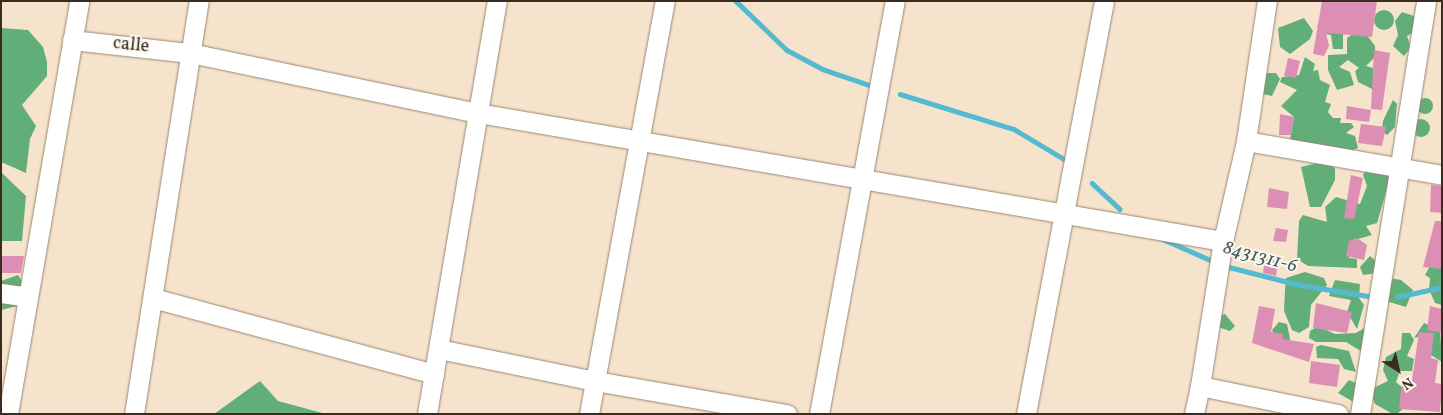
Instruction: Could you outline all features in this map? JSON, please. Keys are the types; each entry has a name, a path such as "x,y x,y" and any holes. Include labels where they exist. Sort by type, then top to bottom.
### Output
{"street":[{"path":"8,414 79,1"},
{"path":"134,414 190,53 200,1"},
{"path":"427,414 497,1"},
{"path":"590,414 636,141 665,1"},
{"path":"819,414 895,1"},
{"path":"1026,414 1066,212 1104,1"},
{"path":"1194,414 1223,241 1246,141 1267,1"},
{"path":"1360,414 1426,1"},
{"name":"calle","path":"72,40 190,53 478,114 863,180 1066,212 1223,241"},
{"path":"1246,141 1442,175"},
{"path":"1,293 28,297"},
{"path":"153,298 434,374"},
{"path":"439,348 595,382 787,414"},
{"path":"1200,386 1338,414"}],"green space":[{"path":"1384,10 1391,13 1394,20 1391,27 1384,30 1377,27 1374,20 1377,13"},
{"path":"1402,12 1414,16 1415,23 1414,32 1407,36 1411,47 1404,56 1393,46 1398,35 1395,21"},
{"path":"1304,18 1313,31 1310,39 1290,54 1280,47 1278,28"},
{"path":"1317,25 1343,30 1343,49 1333,49 1331,35 1320,33"},
{"path":"1,28 28,30 43,47 47,62 47,76 22,105 36,126 30,139 26,173 1,162"},
{"path":"1356,32 1366,34 1375,46 1375,57 1366,66 1376,69 1374,90 1358,82 1355,71 1359,68 1348,60 1339,67 1350,72 1354,85 1337,90 1328,70 1328,55 1347,54 1347,38"},
{"path":"1305,57 1315,64 1313,71 1318,70 1320,80 1330,85 1325,102 1331,104 1328,112 1333,118 1341,118 1340,123 1351,123 1354,127 1346,133 1355,136 1358,148 1350,151 1290,140 1294,117 1281,106 1297,90 1280,82 1282,77 1299,75"},
{"path":"1260,73 1276,73 1280,79 1272,96 1258,93"},
{"path":"1425,98 1431,100 1433,106 1431,112 1425,114 1419,112 1417,106 1419,100"},
{"path":"1393,100 1397,104 1395,127 1387,135 1382,131 1383,121"},
{"path":"1421,119 1429,124 1430,128 1425,136 1421,137 1413,132 1412,128 1417,120"},
{"path":"1325,161 1335,168 1335,180 1321,207 1310,207 1301,167"},
{"path":"1369,165 1389,174 1388,185 1377,223 1366,226 1372,235 1351,241 1349,258 1357,259 1357,268 1308,266 1297,259 1299,221 1303,215 1327,222 1325,207 1336,197 1360,204 1367,186 1363,175"},
{"path":"1,172 26,196 22,241 1,241"},
{"path":"1370,256 1378,263 1377,273 1363,275 1360,267"},
{"path":"1430,266 1442,267 1442,305 1435,303 1429,289 1430,278 1425,275"},
{"path":"1305,272 1324,278 1327,285 1311,305 1309,327 1299,333 1292,330 1284,311 1286,278"},
{"path":"18,275 28,290 25,304 1,310 1,281"},
{"path":"1389,278 1401,280 1413,290 1406,307 1386,301"},
{"path":"1335,280 1360,284 1359,298 1364,305 1357,329 1347,312 1351,300 1329,296"},
{"path":"1225,314 1235,326 1230,331 1218,327 1219,316"},
{"path":"1279,322 1287,324 1291,344 1274,336 1272,330"},
{"path":"1424,323 1440,330 1442,362 1431,355 1431,334 1414,338"},
{"path":"1318,326 1335,334 1356,333 1368,326 1364,353 1346,342 1316,342 1309,338 1310,331"},
{"path":"1402,333 1410,333 1414,340 1407,356 1414,359 1412,371 1400,371 1396,382 1406,391 1405,407 1398,413 1391,413 1375,404 1369,390 1388,381 1383,370 1386,357 1401,349"},
{"path":"1321,345 1349,351 1356,372 1344,369 1338,359 1317,358 1316,347"},
{"path":"1349,380 1358,384 1357,404 1338,393"},
{"path":"260,381 278,401 326,414 214,414"}],"building":[{"path":"1322,1 1377,1 1372,37 1326,33 1329,46 1324,56 1313,54"},
{"path":"1374,50 1390,53 1382,110 1371,109"},
{"path":"1288,58 1300,61 1296,78 1284,76"},
{"path":"1347,106 1371,110 1369,122 1346,119"},
{"path":"1280,114 1294,117 1291,135 1279,135"},
{"path":"1361,124 1386,127 1382,146 1358,143"},
{"path":"1351,175 1363,178 1354,219 1344,218"},
{"path":"1431,185 1442,186 1442,213 1430,212"},
{"path":"1269,188 1289,192 1287,209 1267,207"},
{"path":"1435,221 1442,221 1442,269 1423,267"},
{"path":"1276,228 1288,230 1286,242 1273,241"},
{"path":"1357,238 1367,245 1364,260 1346,256 1349,241"},
{"path":"1,256 24,256 21,273 1,273"},
{"path":"1265,258 1278,261 1276,276 1263,273"},
{"path":"1316,303 1352,312 1347,333 1313,328"},
{"path":"1259,306 1275,309 1271,332 1283,334 1283,339 1314,344 1309,362 1252,343"},
{"path":"1430,306 1442,309 1442,333 1427,330"},
{"path":"1419,332 1434,333 1431,358 1438,360 1435,383 1442,384 1440,412 1399,409 1402,379 1412,380"},
{"path":"1311,361 1340,365 1337,387 1309,383"}],"waterway":[{"name":"8431311-6","path":"736,1 787,50 822,69 875,87"},
{"name":"8431311-6","path":"900,94 1014,129 1069,162"},
{"name":"8431311-6","path":"1092,183 1120,209"},
{"name":"8431311-6","path":"1158,237 1215,262"},
{"name":"8431311-6","path":"1225,266 1300,285 1374,297"},
{"name":"8431311-6","path":"1397,297 1442,287"}]}
